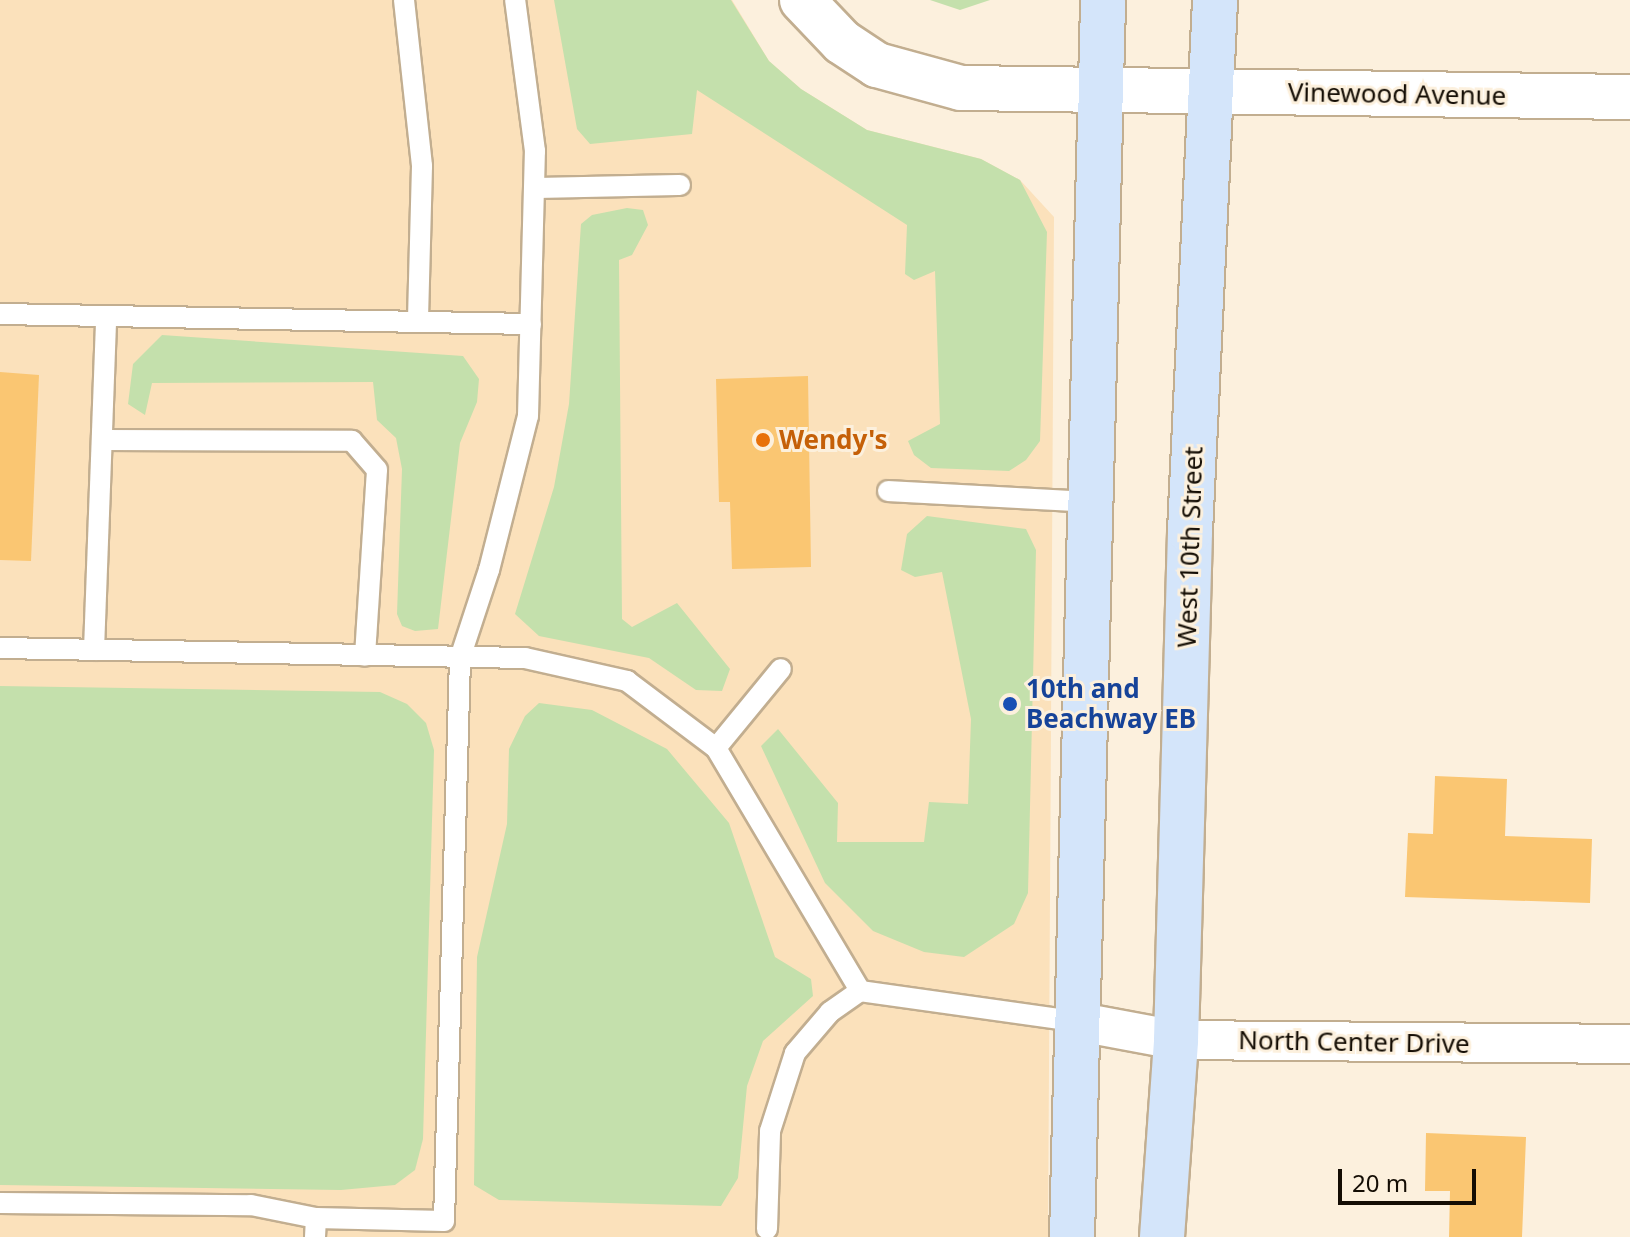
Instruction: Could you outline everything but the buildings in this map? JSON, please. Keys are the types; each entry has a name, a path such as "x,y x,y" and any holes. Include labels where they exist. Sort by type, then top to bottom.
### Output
{"main road":[{"path":"1072,1237 1080,1022 1103,0"},
{"name":"West 10th Street","path":"1162,1237 1176,1040 1190,531 1215,0"}],"street":[{"name":"Vinewood Avenue","path":"802,0 842,42 877,65 917,79 1002,91 1630,97"},
{"name":"North Center Drive","path":"1080,1022 1176,1040 1630,1044"}],"lane":[{"path":"404,0 422,166 418,321"},
{"path":"0,1203 251,1205 316,1227 444,1221 460,658 489,570 528,416 535,188 515,0"},
{"path":"535,188 680,185"},
{"path":"0,314 531,324"},
{"path":"94,650 106,316"},
{"path":"102,440 352,441 377,470 365,656"},
{"path":"888,491 1093,502"},
{"path":"0,648 525,658 627,681 716,748 860,991"},
{"path":"716,748 781,669"},
{"path":"767,1229 770,1131 795,1053 830,1012 860,991 1080,1022"}],"shaded area":[{"path":"0,0 732,0 769,61 801,89 867,130 981,159 1020,180 1054,217 1048,1237 0,1237"}],"green space":[{"path":"554,0 731,0 769,61 801,89 867,130 981,159 1020,180 1047,232 1040,441 1026,460 1009,471 931,468 914,455 908,441 940,424 935,271 914,280 905,274 907,225 697,90 692,134 590,144 577,129"},
{"path":"930,0 990,0 960,10"},
{"path":"627,208 643,210 648,225 632,255 619,260 622,619 632,627 677,603 730,669 722,691 696,690 649,658 539,636 515,614 554,487 569,404 581,224 592,215"},
{"path":"162,335 463,356 479,379 477,402 460,443 438,629 415,631 402,626 397,614 402,469 396,438 377,420 373,382 152,383 145,415 128,404 133,364"},
{"path":"927,516 1026,529 1036,550 1028,893 1014,924 964,957 924,952 873,931 825,883 761,746 778,729 838,803 837,842 924,842 929,802 968,804 971,719 942,572 915,577 901,570 907,534"},
{"path":"0,686 380,692 407,704 426,723 434,750 423,1139 415,1170 395,1185 341,1190 0,1185"},
{"path":"539,703 592,710 667,749 729,823 775,957 811,979 813,996 763,1041 747,1086 738,1178 721,1206 499,1200 474,1185 477,957 507,824 509,749 525,716"}],"place":[{"name":"Wendy's","path":"763,440"},
{"name":"10th and Beachway EB","path":"1010,704"}]}
